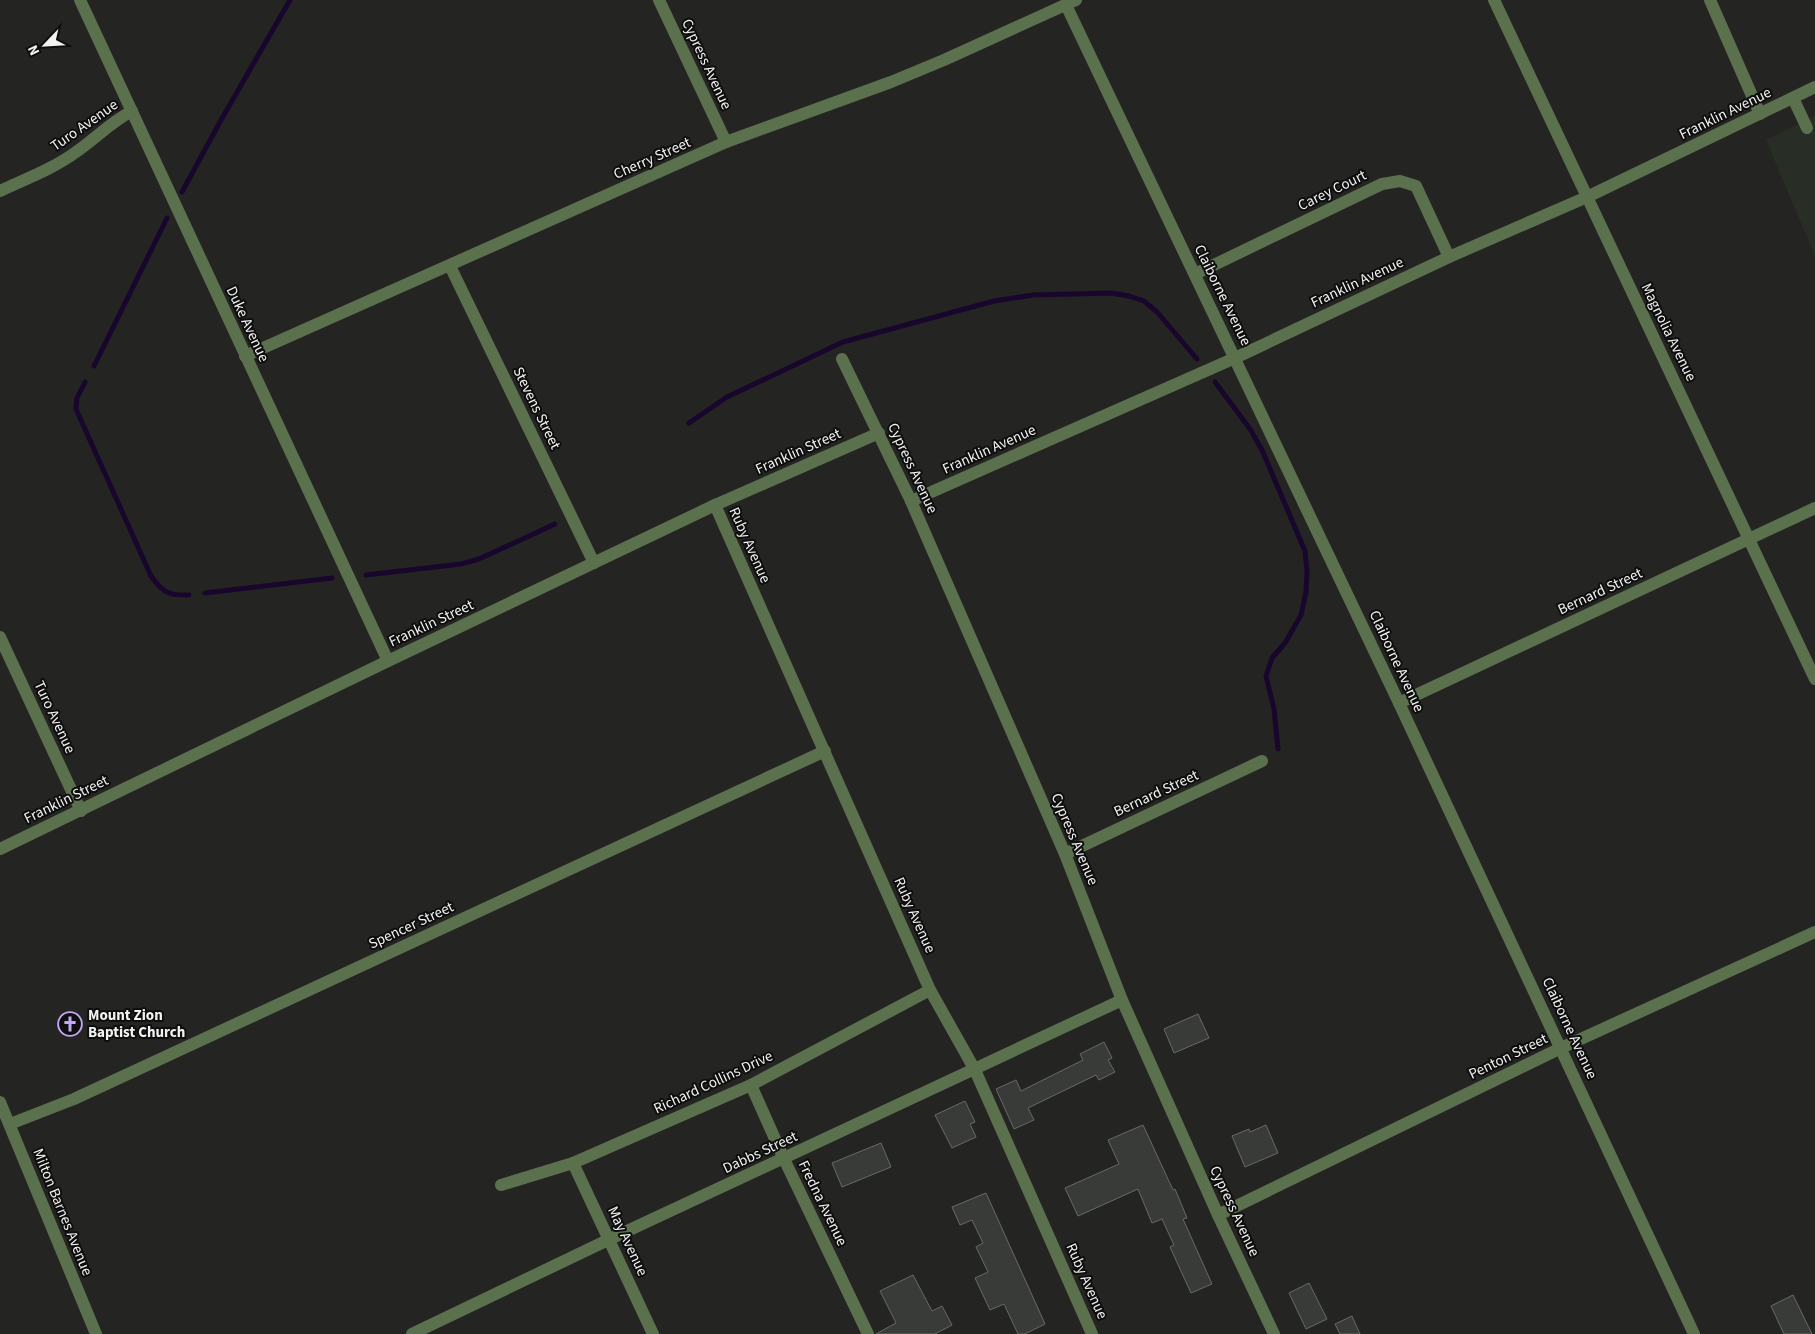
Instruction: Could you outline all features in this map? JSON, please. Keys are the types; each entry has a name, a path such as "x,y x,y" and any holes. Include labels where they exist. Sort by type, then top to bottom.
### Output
{"street":[{"name":"Duke Avenue","path":"80,0 388,661"},
{"name":"Cypress Avenue","path":"659,0 726,142"},
{"name":"Magnolia Avenue","path":"1494,0 1815,679"},
{"path":"1710,0 1760,114"},
{"name":"Cherry Street","path":"245,356 726,142 890,82 944,60 1071,2"},
{"name":"Claiborne Avenue","path":"1071,2 1195,274 1399,703 1694,1334"},
{"name":"Franklin Avenue","path":"911,501 1235,358 1449,257 1587,197 1815,88"},
{"path":"1793,98 1808,128"},
{"name":"Turo Avenue","path":"0,191 55,165 76,152 132,110"},
{"name":"Carey Court","path":"1195,274 1382,184 1400,181 1416,186 1449,257"},
{"name":"Stevens Street","path":"450,266 594,563"},
{"name":"Cypress Avenue","path":"842,359 911,501 1065,854 1122,1000 1218,1215 1274,1334"},
{"name":"Franklin Street","path":"0,849 715,505 879,433"},
{"name":"Ruby Avenue","path":"715,505 930,990 974,1070 1092,1334"},
{"name":"Bernard Street","path":"1399,703 1815,508"},
{"name":"Turo Avenue","path":"0,638 81,811"},
{"name":"Spencer Street","path":"10,1124 83,1095 825,751"},
{"name":"Bernard Street","path":"1065,854 1262,761"},
{"name":"Penton Street","path":"1218,1215 1561,1048 1815,932"},
{"name":"Richard Collins Drive","path":"501,1185 573,1163 751,1085 930,990"},
{"name":"Dabbs Street","path":"412,1334 427,1331 610,1239 1122,1000"},
{"name":"Fredna Avenue","path":"751,1085 784,1159 868,1334"},
{"name":"Milton Barnes Avenue","path":"1,1107 10,1124 96,1334"},
{"name":"May Avenue","path":"573,1163 653,1334"}],"shaded area":[{"path":"1815,116 1815,256 1766,140"}],"building":[{"path":"1198,1014 1209,1038 1174,1053 1164,1029"},
{"path":"1104,1042 1112,1058 1108,1060 1115,1072 1099,1080 1096,1075 1028,1108 1034,1120 1014,1129 996,1089 1016,1080 1021,1091 1083,1060 1080,1054"},
{"path":"965,1101 975,1122 970,1124 976,1137 952,1148 935,1115"},
{"path":"1143,1125 1173,1190 1175,1189 1187,1218 1183,1219 1212,1284 1191,1293 1170,1247 1174,1245 1162,1219 1152,1223 1138,1189 1078,1216 1065,1188 1119,1164 1108,1140"},
{"path":"1266,1125 1278,1153 1245,1167 1232,1136 1249,1129 1250,1132"},
{"path":"881,1143 891,1167 842,1187 832,1163"},
{"path":"986,1193 1045,1324 1025,1334 1018,1334 1004,1304 990,1310 975,1278 988,1272 976,1247 983,1243 972,1220 960,1225 952,1207"},
{"path":"913,1275 932,1311 942,1306 952,1325 935,1334 876,1334 896,1323 880,1291"},
{"path":"1309,1283 1327,1319 1306,1329 1289,1293"},
{"path":"1793,1295 1812,1334 1784,1334 1771,1306"},
{"path":"1352,1316 1360,1334 1340,1334 1335,1324"}],"waterway":[{"path":"182,192 290,0"},
{"path":"94,366 167,218"},
{"path":"689,423 727,397 843,342 994,301 1033,295 1111,293 1144,301 1157,312 1197,359"},
{"path":"85,382 77,398 76,409 151,576 167,592 176,595 189,595"},
{"path":"1215,382 1250,429 1262,450 1305,551 1307,571 1306,592 1301,615 1285,643 1272,658 1266,676 1274,709 1278,749"},
{"path":"366,575 461,564 479,559 555,524"},
{"path":"205,593 332,578"}],"place":[{"name":"Mount Zion Baptist Church","path":"70,1024"}]}
